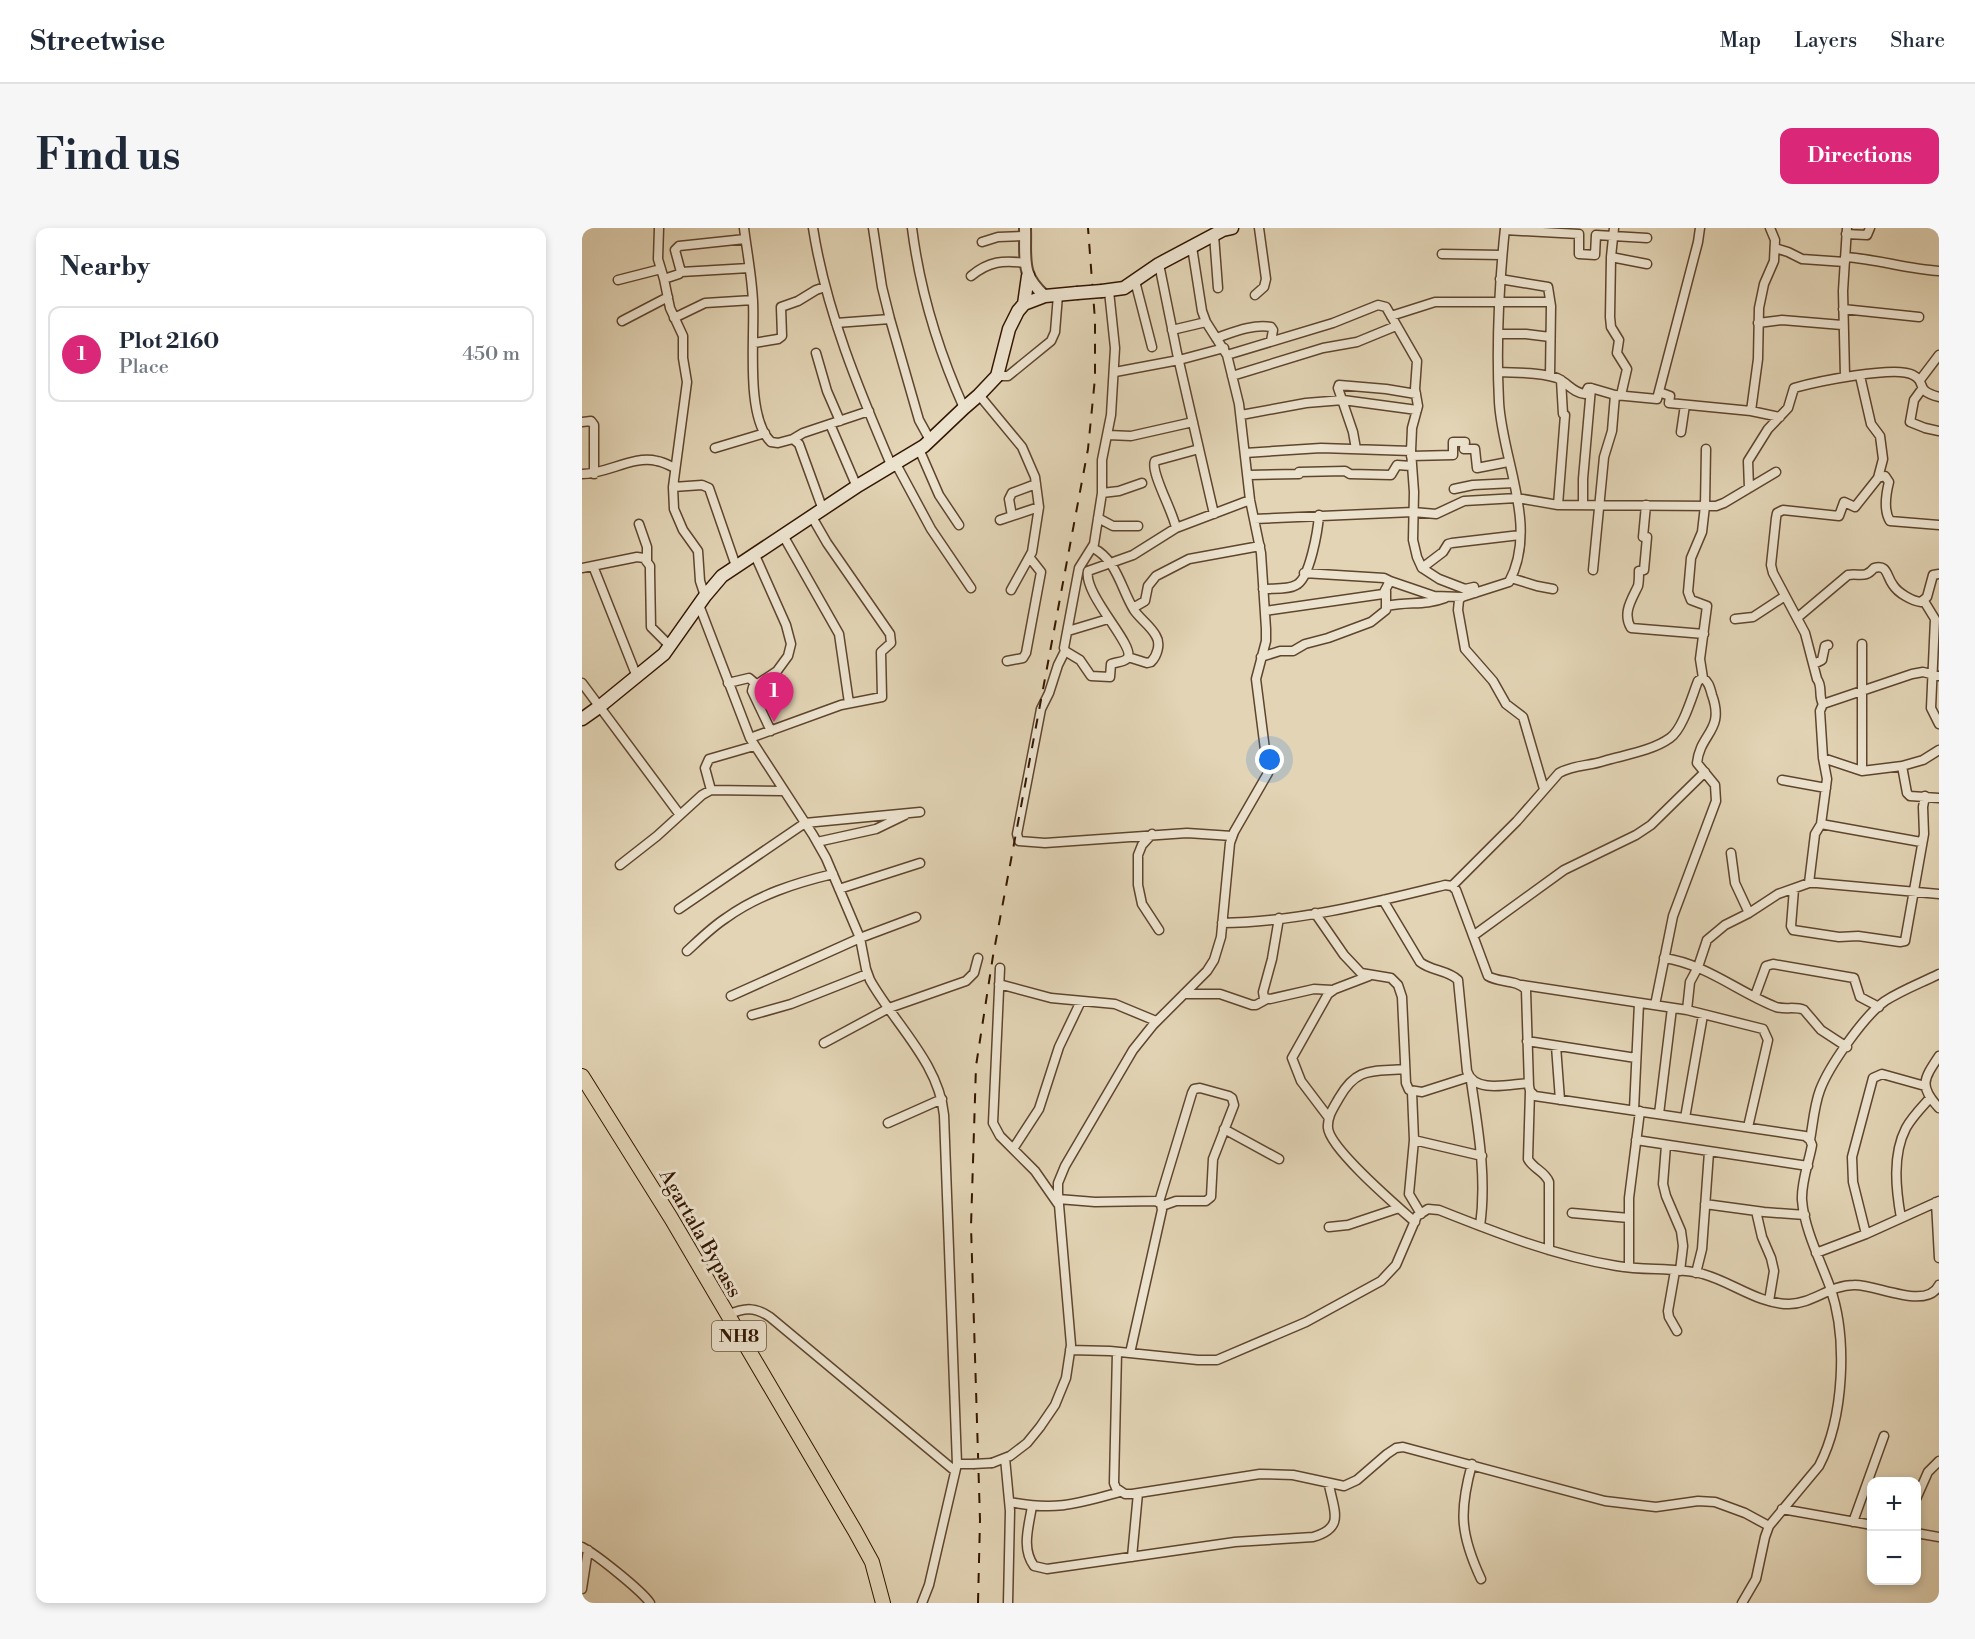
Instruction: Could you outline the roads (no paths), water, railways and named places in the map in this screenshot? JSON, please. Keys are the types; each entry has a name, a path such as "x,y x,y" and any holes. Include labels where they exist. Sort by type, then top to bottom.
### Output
{"highway":[{"name":"Agartala Bypass","path":"582,1076 671,1218 864,1547 874,1570 883,1603"}],"main road":[{"path":"582,718 653,664 670,646 722,576 919,449 980,395 997,376 1010,330 1018,311 1024,304 1052,295 1124,288 1159,264 1223,230"},
{"path":"1024,304 1028,276"}],"street":[{"path":"659,228 657,254 674,318 683,336 687,387 675,468 674,509 683,530 698,551 702,600 728,683 752,742 817,842 833,874 860,938 867,974 922,1057 942,1099 956,1467 929,1585 922,1603"},
{"path":"744,228 753,300 755,401 760,423 767,438 775,443 868,411"},
{"path":"813,228 825,287 868,411 894,465 931,529 971,588"},
{"path":"873,228 882,287 890,319 919,420 930,440"},
{"path":"912,228 925,300 944,363 964,408"},
{"path":"1255,295 1264,287 1266,279 1259,228"},
{"path":"1658,396 1701,228"},
{"path":"1751,411 1758,359 1759,308 1764,284 1774,261 1775,240 1770,228"},
{"path":"1845,376 1842,325 1846,231 1868,236 1870,228"},
{"path":"1304,573 1384,578 1434,596 1448,597 1462,597 1504,585 1511,578 1518,558 1520,534 1517,498 1501,428 1498,302 1505,229 1579,234 1580,254 1595,255 1596,235 1614,232 1647,238"},
{"path":"1218,288 1223,230"},
{"path":"982,242 1025,232 1028,276 1036,288 1052,295 1055,332 1051,341 1008,376 997,376"},
{"path":"1593,570 1604,457 1612,431 1618,395 1627,369 1617,353 1619,340 1610,323 1611,257 1614,232"},
{"path":"681,272 675,250 679,246 745,239"},
{"path":"727,1316 748,1308 761,1311 956,1467 992,1463 1005,1458 1027,1443 1055,1405 1066,1378 1071,1350 1058,1202 1060,1176 1133,1050 1156,1021 1207,970 1214,960 1222,923 1232,836 1268,773 1256,679 1266,634 1260,546 1250,500 1241,416 1232,376 1225,352 1206,322 1198,295 1192,247"},
{"path":"1775,248 1802,259 1868,259 1907,268 1939,271"},
{"path":"1442,254 1502,255"},
{"path":"1611,257 1647,264"},
{"path":"970,276 985,264 1015,261 1026,263"},
{"path":"1159,264 1214,514"},
{"path":"664,279 681,272 749,268"},
{"path":"618,280 661,269"},
{"path":"1500,279 1544,285 1550,290 1550,376"},
{"path":"1135,281 1152,347"},
{"path":"754,343 778,339 782,336 781,307 825,287"},
{"path":"1106,291 1115,342 1115,372 1108,435 1102,460 1102,493 1098,518 1093,548 1083,559 1079,568 1065,651 1058,665 1051,690 1041,708 1017,840 1045,843 1196,832 1232,836"},
{"path":"622,321 668,297"},
{"path":"674,318 705,303 753,300"},
{"path":"1391,316 1429,302 1550,302"},
{"path":"1115,372 1225,352 1271,341 1333,323 1378,305 1386,307 1415,356 1417,365 1417,410 1412,428 1411,454 1414,547 1422,568 1439,579 1465,589 1474,587 1475,593"},
{"path":"1843,309 1919,317"},
{"path":"836,323 890,319"},
{"path":"1758,323 1782,320 1842,325"},
{"path":"1172,330 1206,322"},
{"path":"1216,338 1249,327 1267,326 1273,330 1271,341"},
{"path":"1232,376 1323,348 1357,342 1396,326"},
{"path":"1499,334 1550,337"},
{"path":"816,353 827,391 840,421"},
{"path":"1920,380 1939,355"},
{"path":"1499,372 1550,376 1561,380 1575,392 1585,394 1588,388 1591,388 1618,395 1670,396 1669,402 1684,405 1751,411 1780,417"},
{"path":"1749,488 1748,461 1768,429 1788,408 1794,388 1845,376 1899,372 1913,374 1920,380 1922,389 1926,393 1939,396"},
{"path":"1809,884 1815,834 1821,824 1827,788 1820,711 1823,704 1821,684 1817,679 1805,633 1771,565 1777,513 1783,510 1839,516 1844,502 1856,507 1878,478 1883,459 1882,444 1880,436 1871,424 1860,376"},
{"path":"1558,505 1565,415 1563,414 1561,380"},
{"path":"1356,449 1353,432 1338,388 1342,385 1416,394"},
{"path":"1582,505 1591,388"},
{"path":"1382,405 1386,389"},
{"path":"1922,389 1914,400 1910,422 1939,431"},
{"path":"980,395 1025,452 1036,484 1039,507 1030,558 1011,590"},
{"path":"1241,416 1306,403 1343,400 1417,410"},
{"path":"1682,432 1684,405"},
{"path":"582,422 591,421 594,425 594,474"},
{"path":"1108,435 1131,436 1193,422"},
{"path":"830,424 857,487"},
{"path":"715,447 765,433"},
{"path":"711,790 705,768 709,759 752,742 771,730 849,703 882,697 881,652 890,645 892,639 827,543 799,444 793,438"},
{"path":"1245,453 1322,448 1453,455 1453,442 1465,442 1464,449 1475,449 1477,468 1508,462"},
{"path":"1176,528 1173,514 1153,464 1155,461 1199,448"},
{"path":"919,449 939,495 959,525"},
{"path":"1655,1005 1673,916 1716,801 1715,785 1697,763 1698,755 1716,719 1715,703 1707,680 1703,678 1700,659 1707,606 1691,600 1688,592 1691,558 1702,532 1706,449"},
{"path":"582,474 594,474 634,462 652,460 675,468"},
{"path":"1248,475 1299,474 1299,472 1320,471 1391,475 1397,465 1412,466"},
{"path":"1254,519 1413,512 1436,514 1464,501 1517,498 1558,505 1705,506 1724,503 1776,472"},
{"path":"1878,478 1885,476 1889,482 1886,496 1887,517 1890,521 1939,525"},
{"path":"1102,493 1119,491 1142,483"},
{"path":"1454,489 1473,485 1514,483"},
{"path":"1012,516 1009,500 1012,493 1036,484"},
{"path":"673,487 702,485 709,488 736,566"},
{"path":"1128,657 1126,644 1108,619 1088,580 1088,571 1133,555 1176,528 1250,500"},
{"path":"1646,505 1643,537 1647,537 1646,560 1644,570 1639,571 1638,585 1630,599 1628,622 1631,628 1704,634"},
{"path":"1000,520 1039,507"},
{"path":"1263,589 1297,585 1314,549 1319,515"},
{"path":"1098,518 1113,526 1138,526"},
{"path":"639,524 648,553 651,627 670,646"},
{"path":"1422,568 1443,552 1448,544 1520,534"},
{"path":"784,537 839,634 849,703"},
{"path":"1133,608 1144,601 1148,586 1156,576 1189,559 1260,546"},
{"path":"1093,548 1105,555 1133,608 1156,635 1157,651 1151,662 1147,663 1128,657"},
{"path":"754,554 786,625 791,644 788,656 777,671 756,684 752,691 771,730"},
{"path":"582,568 637,557 647,562"},
{"path":"1007,661 1023,658 1026,653 1041,572 1030,558"},
{"path":"593,566 637,677"},
{"path":"1797,618 1848,575 1864,576 1878,566 1886,570 1894,586 1911,600 1924,601"},
{"path":"1924,601 1933,575 1939,574"},
{"path":"1511,578 1553,589"},
{"path":"1261,657 1280,651 1293,651 1305,644 1371,622 1384,613 1387,606 1386,591 1390,581"},
{"path":"1265,611 1348,600 1383,594 1386,591"},
{"path":"1735,619 1753,617 1785,596"},
{"path":"1387,606 1405,602 1426,604 1448,597"},
{"path":"1462,597 1459,600 1458,610 1465,649 1493,681 1506,704 1523,717 1544,789"},
{"path":"1924,601 1935,619 1936,675 1931,708 1939,724"},
{"path":"1068,631 1108,619"},
{"path":"1862,644 1862,771"},
{"path":"1814,664 1822,660 1825,646 1828,645"},
{"path":"1065,651 1080,660 1088,674 1094,678 1110,677 1111,664 1126,660 1128,657"},
{"path":"1823,704 1912,674 1936,675"},
{"path":"728,683 749,678 756,684"},
{"path":"1452,886 1517,821 1552,779 1566,769 1649,748 1669,739 1683,718 1698,681 1703,678"},
{"path":"582,684 680,815"},
{"path":"1823,758 1862,771 1902,766 1923,760 1939,750"},
{"path":"1902,766 1907,793 1913,797 1939,798"},
{"path":"1473,936 1564,870 1652,825 1705,772"},
{"path":"1782,780 1827,788"},
{"path":"620,864 643,848 711,790 783,791"},
{"path":"1794,889 1791,926 1793,930 1839,938 1858,936 1900,942 1906,939 1925,825 1923,807 1925,796"},
{"path":"679,909 805,823 920,812"},
{"path":"817,842 876,829 907,814"},
{"path":"1821,824 1921,842"},
{"path":"1152,834 1142,845 1138,855 1138,885 1142,904 1159,930"},
{"path":"1731,853 1735,883 1749,913"},
{"path":"839,889 920,863"},
{"path":"687,951 725,918 747,905 789,886 833,874"},
{"path":"1687,1010 1690,982 1707,940 1725,925 1778,894 1809,884 1939,894"},
{"path":"1222,923 1315,913 1445,885 1452,886 1456,890 1488,975 1494,979 1687,1010 1763,1029 1766,1034 1767,1047 1748,1127"},
{"path":"1383,900 1420,962 1427,968 1454,976 1458,980 1482,1156 1484,1185 1480,1226"},
{"path":"1315,913 1356,969 1370,976 1391,978 1400,989 1403,1007 1406,1083 1412,1092 1414,1140 1409,1194 1421,1214"},
{"path":"731,996 860,938 916,917"},
{"path":"1267,999 1263,992 1272,959 1279,918"},
{"path":"824,1043 890,1008 966,981 974,973 978,958"},
{"path":"1664,958 1683,961 1698,967 1780,1008 1800,1008 1821,1030 1846,1047"},
{"path":"1755,996 1766,966 1773,964 1854,978 1860,997 1879,1007"},
{"path":"1000,969 992,1114 994,1128 1035,1171 1058,1202"},
{"path":"752,1015 791,1004 867,974"},
{"path":"1742,1603 1756,1579 1769,1526 1819,1467 1825,1453 1831,1434 1842,1368 1839,1329 1830,1289 1816,1253 1802,1195 1820,1092 1846,1047 1879,1007 1898,994 1939,974"},
{"path":"1184,994 1220,994 1256,1005 1267,999 1314,989 1332,990 1370,976"},
{"path":"999,984 1051,998 1115,1004 1156,1021"},
{"path":"1521,985 1526,990 1529,1087 1528,1159 1549,1182 1549,1250"},
{"path":"1329,1118 1301,1081 1292,1058 1322,1003 1332,990"},
{"path":"1013,1149 1039,1109 1057,1052 1081,1001"},
{"path":"1629,1267 1632,1163 1636,1140 1639,1003"},
{"path":"1659,1114 1672,1008"},
{"path":"1685,1118 1703,1015"},
{"path":"1527,1041 1636,1058"},
{"path":"1556,1046 1560,1100"},
{"path":"1924,1086 1939,1056"},
{"path":"1405,1069 1358,1075 1346,1086 1329,1118 1330,1134 1368,1178 1415,1222"},
{"path":"1866,1234 1853,1182 1852,1157 1873,1078 1882,1074 1924,1086 1930,1098 1939,1108"},
{"path":"1412,1092 1422,1092 1470,1079 1480,1085 1529,1087"},
{"path":"1529,1087 1535,1096 1805,1136 1810,1140"},
{"path":"1058,1202 1160,1204 1209,1200 1212,1193 1213,1159 1233,1107 1232,1098 1210,1090 1194,1089 1170,1161 1160,1204 1130,1353"},
{"path":"1901,1218 1897,1189 1900,1146 1908,1126 1930,1098"},
{"path":"888,1123 942,1099"},
{"path":"1224,1129 1279,1160"},
{"path":"1414,1140 1482,1156"},
{"path":"1636,1140 1808,1166"},
{"path":"1666,1145 1663,1184 1682,1231 1683,1246 1668,1305 1669,1317 1677,1331"},
{"path":"1696,1273 1702,1249 1708,1152"},
{"path":"1816,1253 1866,1234 1937,1201 1939,1258"},
{"path":"1705,1204 1805,1215"},
{"path":"1329,1227 1348,1225 1399,1208"},
{"path":"1071,1350 1217,1360 1306,1322 1371,1288 1388,1275 1396,1265 1415,1222 1428,1209 1439,1210 1511,1239 1578,1258 1629,1267 1709,1276 1769,1301 1791,1304 1801,1302 1830,1289 1846,1285 1862,1285 1922,1297 1935,1292 1939,1285"},
{"path":"1756,1211 1774,1271 1769,1301"},
{"path":"1572,1213 1629,1218"},
{"path":"1117,1352 1114,1483 1120,1492"},
{"path":"1874,1477 1884,1436"},
{"path":"1010,1502 1032,1506 1066,1506 1120,1492 1138,1493 1260,1474 1293,1475 1329,1485 1344,1486 1350,1484 1396,1448 1403,1447 1605,1501 1656,1507 1698,1501 1715,1502 1746,1513 1769,1526"},
{"path":"1005,1458 1010,1502 1008,1603"},
{"path":"1921,1483 1939,1461"},
{"path":"1472,1464 1464,1501 1464,1533 1469,1553 1481,1579"},
{"path":"1032,1506 1027,1551 1034,1566 1047,1569 1235,1542 1313,1537 1324,1534 1334,1526 1329,1485"},
{"path":"1132,1557 1138,1493"},
{"path":"1853,1522 1867,1493"},
{"path":"1782,1509 1867,1524"},
{"path":"1921,1534 1939,1538"},
{"path":"582,1589 585,1549"},
{"path":"585,1549 645,1595 650,1603"}],"railway":[{"path":"978,1603 980,1520 971,1226 976,1066 993,956 1088,449 1095,378 1095,320 1088,228"}],"place":[{"name":"Plot 2160","path":"774,722"}]}
